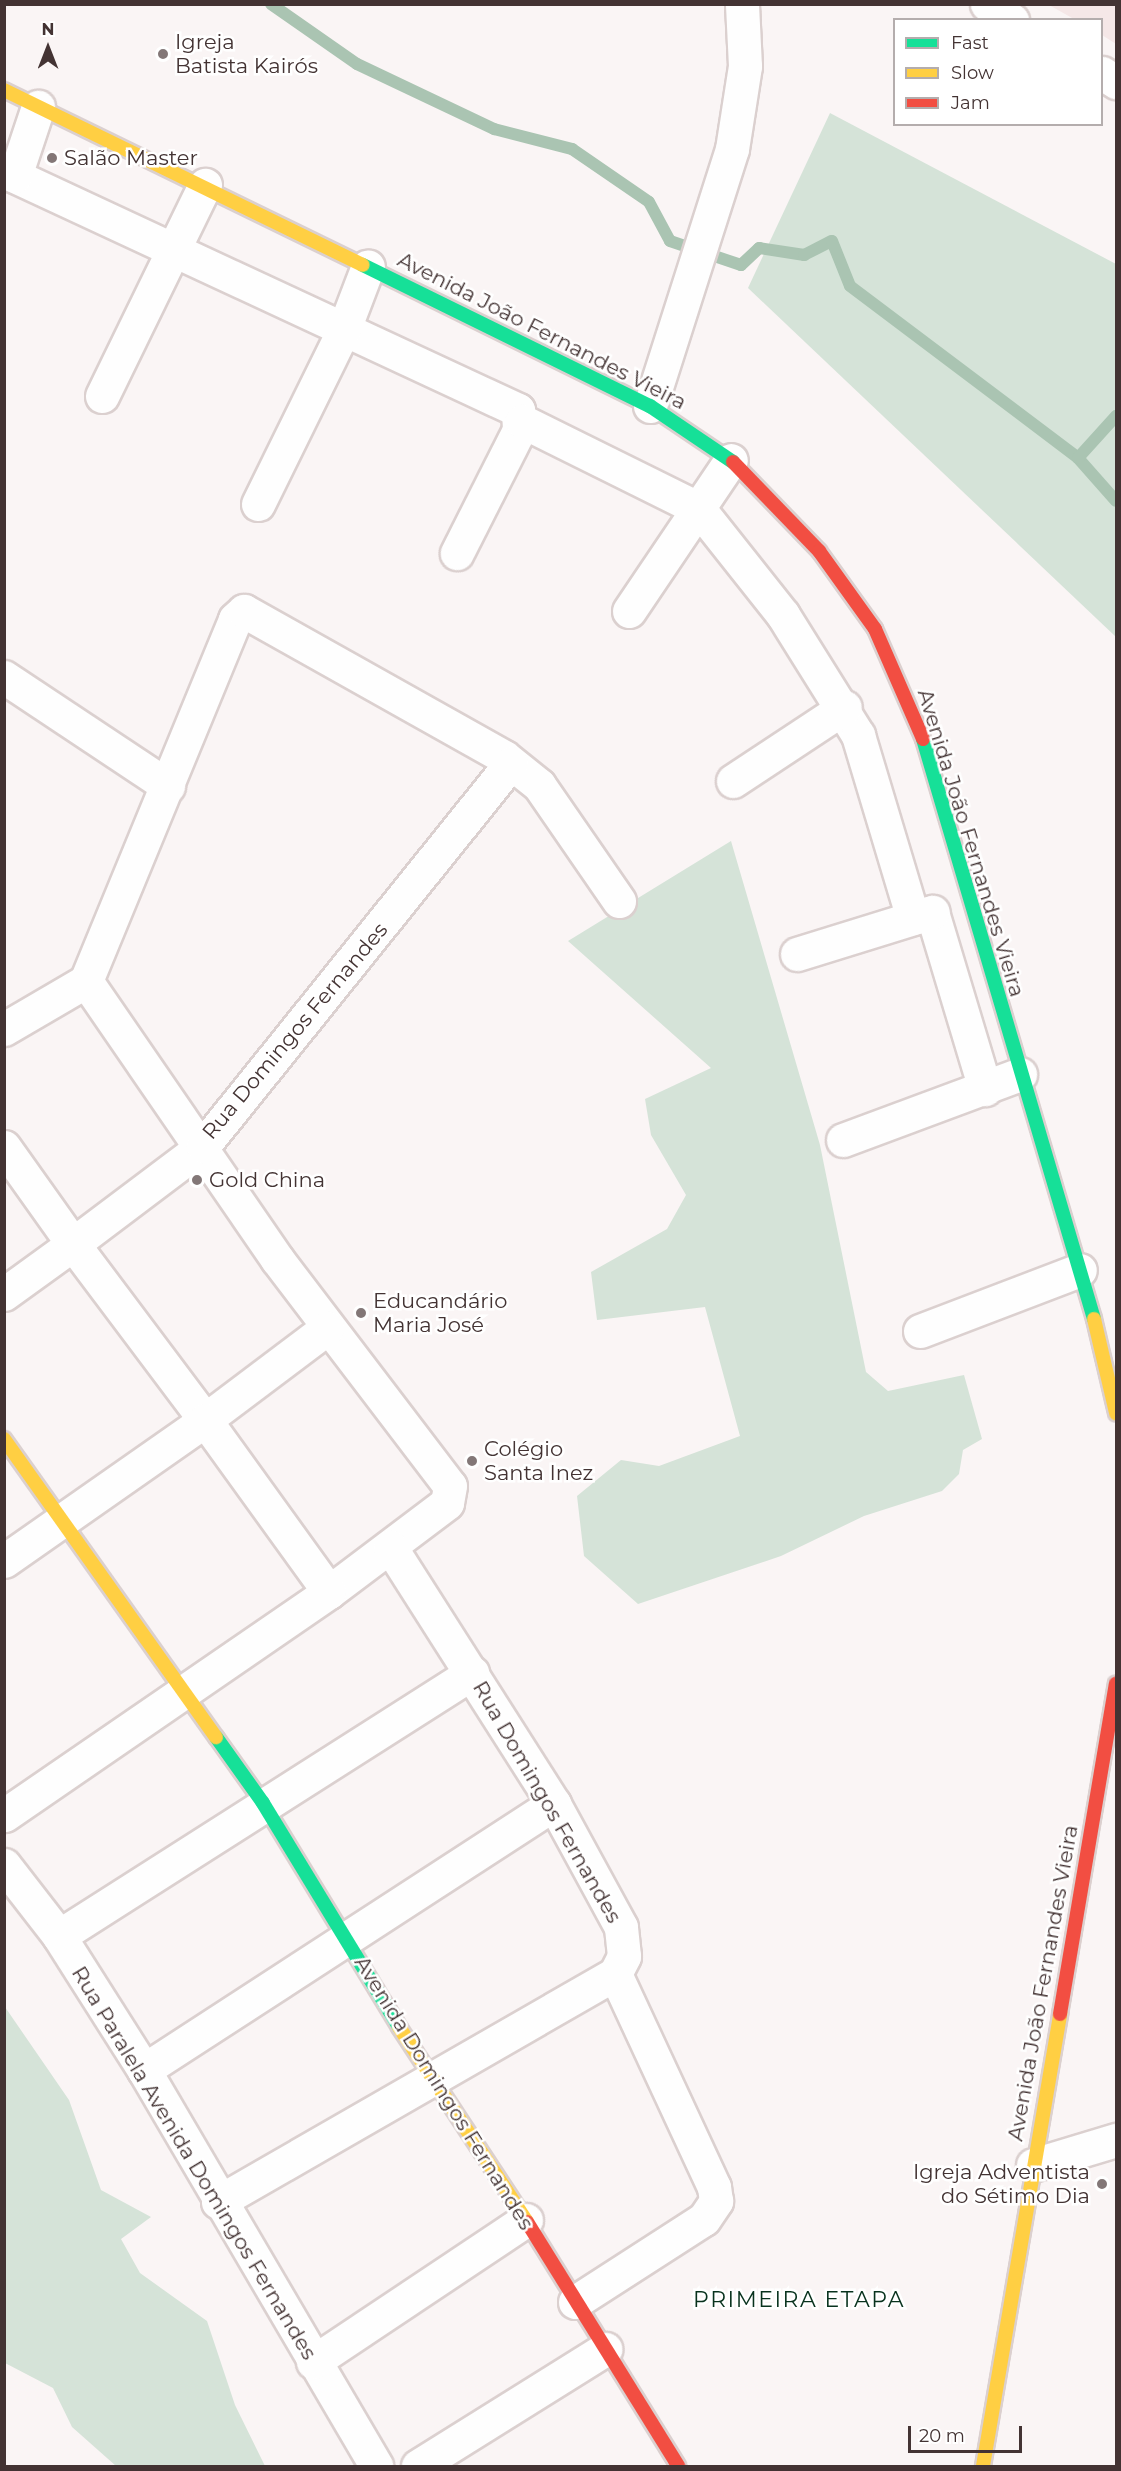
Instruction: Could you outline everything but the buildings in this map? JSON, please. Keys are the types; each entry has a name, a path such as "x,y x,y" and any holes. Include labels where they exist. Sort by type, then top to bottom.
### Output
{"main road":[{"name":"Avenida João Fernandes Vieira","path":"4,90 205,185 650,406 731,459 819,551 875,629 915,713 967,899 1080,1270 1116,1413"},
{"name":"Avenida Domingos Fernandes","path":"4,1439 64,1521 182,1695 263,1803 430,2078 526,2220 678,2466"},
{"name":"Avenida João Fernandes Vieira","path":"983,2466 1033,2165 1106,1795 1116,1684"}],"street":[{"path":"650,406 709,222 741,106 742,4"},
{"path":"987,4 1009,18"},
{"path":"1103,74 1116,82"},
{"path":"38,106 10,174 506,404 518,410 522,421 699,509 783,615 845,707 985,1089"},
{"path":"102,396 205,185"},
{"path":"258,504 344,329 368,266"},
{"path":"457,554 522,421"},
{"path":"629,611 731,459"},
{"path":"4,1029 86,981 235,619 244,611 511,763 539,785 619,901"},
{"path":"4,676 168,786"},
{"path":"733,781 845,707"},
{"name":"Rua Domingos Fernandes","path":"86,981 203,1146 511,763"},
{"path":"797,954 967,899"},
{"path":"843,1140 985,1089 1020,1074"},
{"path":"4,1294 203,1146 327,1328 443,1476 450,1495 390,1547 329,1592 4,1815"},
{"path":"4,1147 73,1244 206,1420 329,1592"},
{"path":"920,1331 1080,1270"},
{"path":"4,1561 206,1420 327,1328"},
{"name":"Rua Domingos Fernandes","path":"390,1547 554,1804 621,1927 624,1956 615,1974"},
{"path":"58,1936 263,1803 472,1673"},
{"path":"144,2070 554,1804"},
{"name":"Rua Paralela Avenida Domingos Fernandes","path":"4,1865 58,1936 144,2070 218,2202 376,2466"},
{"path":"218,2202 430,2078 615,1974 714,2187 716,2200 704,2219 575,2302"},
{"path":"1033,2165 1116,2140"},
{"path":"313,2362 526,2220"},
{"path":"418,2466 605,2349"}],"shaded area":[{"path":"1049,5 1116,5 1116,44 1103,36 1103,18 1072,18"},
{"path":"830,113 1116,264 1116,637 748,288"},
{"path":"731,841 820,1145 866,1372 888,1391 964,1375 982,1439 963,1450 959,1474 942,1491 864,1516 781,1556 638,1604 584,1556 577,1496 621,1460 659,1466 740,1436 705,1307 597,1320 591,1272 667,1229 686,1195 651,1135 645,1099 711,1068 568,941"},
{"path":"5,2007 69,2100 101,2190 151,2217 121,2239 140,2273 207,2321 235,2405 265,2466 116,2466 72,2427 53,2388 5,2363"}],"waterway":[{"path":"271,4 357,64 494,129 572,149 649,202 670,241 741,265 759,248 804,255 832,241 850,286 1078,458 1116,501"},
{"path":"1078,458 1116,416"}],"traffic: fast":[{"path":"363,265 650,406 733,462"},
{"path":"923,739 1094,1319"},
{"path":"216,1737 263,1803 399,2027"}],"traffic: slow":[{"path":"4,90 363,265"},
{"path":"1094,1319 1116,1413"},
{"path":"4,1439 216,1737"},
{"path":"983,2466 1060,2014"},
{"path":"399,2027 527,2222"}],"traffic: jam":[{"path":"733,462 819,551 875,629 923,739"},
{"path":"1060,2014 1116,1684"},
{"path":"527,2222 678,2466"}],"place":[{"name":"Igreja Batista Kairós","path":"163,54"},
{"name":"Salão Master","path":"52,158"},
{"name":"Gold China","path":"197,1180"},
{"name":"Educandário Maria José","path":"361,1313"},
{"name":"Colégio Santa Inez","path":"472,1461"},
{"name":"Igreja Adventista do Sétimo Dia","path":"1102,2184"}],"district":[{"name":"PRIMEIRA ETAPA","path":"799,2300"}]}
